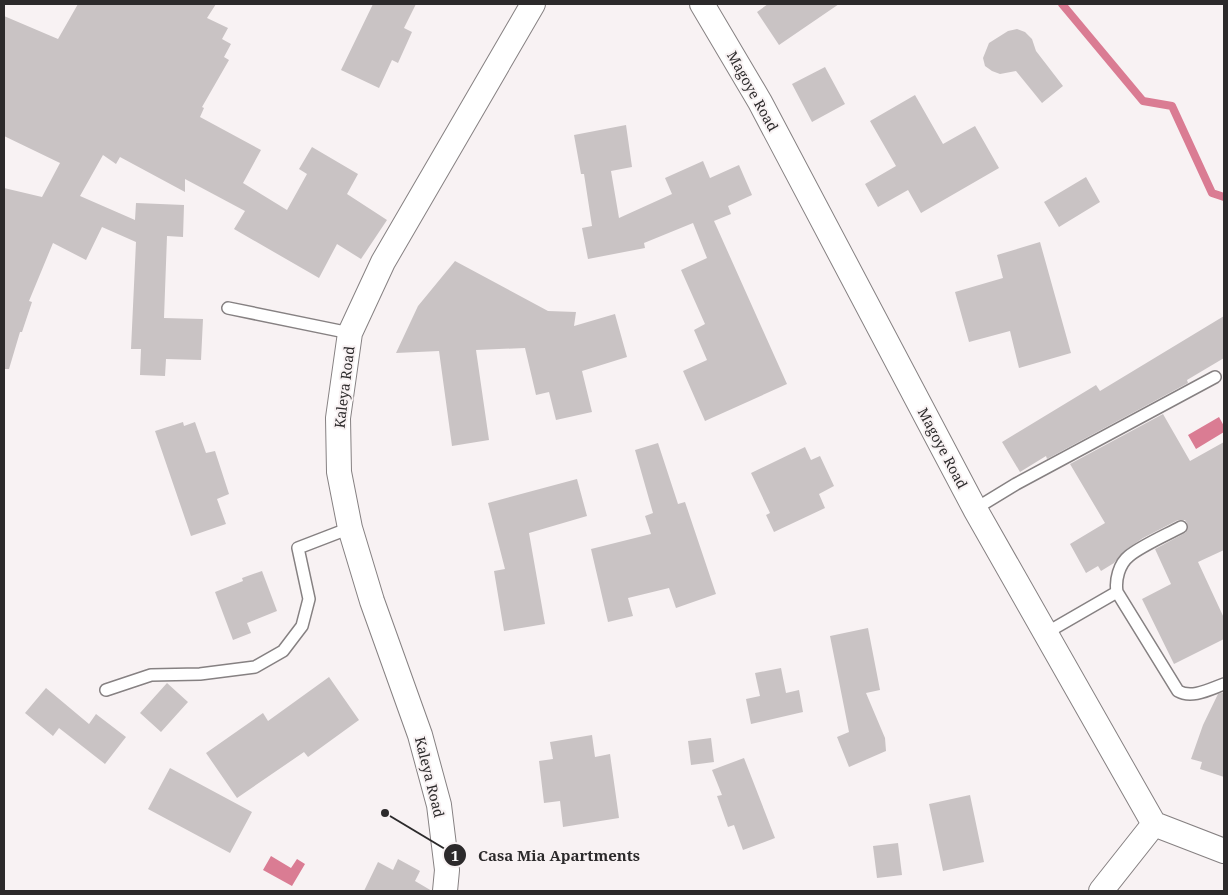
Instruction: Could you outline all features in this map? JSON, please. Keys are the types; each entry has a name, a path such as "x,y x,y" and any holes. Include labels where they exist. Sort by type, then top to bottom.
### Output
{"street":[{"name":"Kaleya Road","path":"445,891 447,870 439,805 420,735 372,601 350,528 339,472 338,418 350,333 383,262 533,4"},
{"name":"Magoye Road","path":"702,4 760,102 975,509 1154,824"},
{"path":"1101,891 1154,824 1224,851"}],"lane":[{"path":"228,308 350,333"},
{"path":"975,509 1016,484 1215,377"},
{"path":"1181,527 1128,556 1121,565 1116,586 1117,592 1178,691 1183,694 1192,695 1224,684"},
{"path":"106,690 151,675 200,674 255,666 283,651 302,626 309,599 298,548 350,528"},
{"path":"1046,633 1117,592"}],"shaded area":[{"path":"1219,417 1224,426 1224,432 1196,449 1188,435"},
{"path":"271,856 291,868 297,859 305,864 292,886 263,870"}],"building":[{"path":"78,4 216,4 207,18 228,28 222,39 231,44 224,57 229,60 202,107 204,108 200,117 261,150 243,183 287,210 307,174 299,169 312,147 358,174 347,194 387,220 361,259 337,244 319,278 234,229 245,211 185,179 185,192 120,157 116,164 103,155 80,196 135,220 136,203 184,205 183,237 167,236 164,318 203,319 201,360 166,359 165,376 140,375 141,349 131,349 136,242 102,227 86,260 53,243 29,301 32,302 22,332 20,332 9,369 4,369 4,188 42,197 60,163 4,136 4,16 58,39"},
{"path":"373,4 416,4 404,28 412,32 398,63 392,60 379,88 341,70"},
{"path":"768,4 839,4 779,45 757,12"},
{"path":"1017,29 1025,32 1032,39 1036,51 1063,86 1042,103 1016,71 1000,74 985,66 983,58 989,43 1008,31"},
{"path":"825,67 845,104 812,122 792,84"},
{"path":"915,95 943,144 975,126 999,168 921,213 908,190 878,207 865,184 896,166 870,121"},
{"path":"626,125 632,167 611,171 619,218 672,194 665,178 703,161 710,178 739,165 752,195 728,206 731,214 714,221 787,384 705,421 683,371 707,360 694,330 705,324 681,270 707,258 693,223 644,243 645,248 588,259 582,228 592,226 584,174 581,174 574,135"},
{"path":"1086,177 1100,202 1059,227 1044,202"},
{"path":"1040,242 1071,353 1019,368 1010,331 969,342 955,292 1003,278 997,255"},
{"path":"455,261 548,311 576,312 574,326 615,314 627,357 582,371 592,412 556,420 549,392 536,395 525,348 476,350 489,440 452,446 439,351 396,353 418,306"},
{"path":"1224,316 1224,358 1187,380 1188,383 1047,459 1046,456 1020,472 1002,442 1096,385 1100,391"},
{"path":"1163,414 1190,461 1224,442 1224,550 1198,562 1224,618 1224,639 1174,664 1142,599 1171,584 1155,549 1185,533 1188,528 1185,520 1178,520 1143,538 1124,551 1114,563 1101,571 1098,566 1086,573 1070,544 1105,523 1070,464"},
{"path":"183,422 184,426 195,422 206,453 215,451 229,494 217,499 226,524 191,536 155,431"},
{"path":"658,443 678,504 685,502 716,594 676,608 669,588 628,598 633,616 608,622 591,549 651,534 645,516 653,513 635,450"},
{"path":"805,447 811,460 820,456 834,486 819,494 825,508 774,532 766,515 770,513 751,473"},
{"path":"577,479 587,516 529,533 545,624 504,631 494,571 505,569 488,503"},
{"path":"262,571 277,611 247,623 251,633 233,640 215,592 243,581 242,578"},
{"path":"868,628 880,690 866,693 885,738 886,751 849,767 837,737 849,732 830,636"},
{"path":"781,668 786,693 799,690 803,712 751,724 746,699 760,696 755,673"},
{"path":"329,677 359,720 308,757 304,752 237,798 206,753 263,713 268,721"},
{"path":"167,683 188,702 161,732 140,713"},
{"path":"46,688 89,724 96,714 126,737 105,764 59,728 53,736 25,713"},
{"path":"1224,692 1224,777 1200,769 1202,762 1191,759 1203,725 1218,694"},
{"path":"592,735 595,757 610,754 619,818 563,827 560,801 544,803 539,761 553,759 550,742"},
{"path":"711,738 714,762 691,765 688,741"},
{"path":"744,758 775,838 743,850 734,825 728,827 717,796 722,795 712,770"},
{"path":"170,768 252,812 230,853 148,809"},
{"path":"970,795 984,862 943,871 929,804"},
{"path":"898,843 902,875 877,878 873,846"},
{"path":"398,859 420,871 415,881 432,891 364,891 378,862 393,870"}],"waterway":[{"path":"1062,4 1143,101 1172,106 1212,193 1224,197"}],"place":[{"name":"Casa Mia Apartments","path":"385,813"}]}
